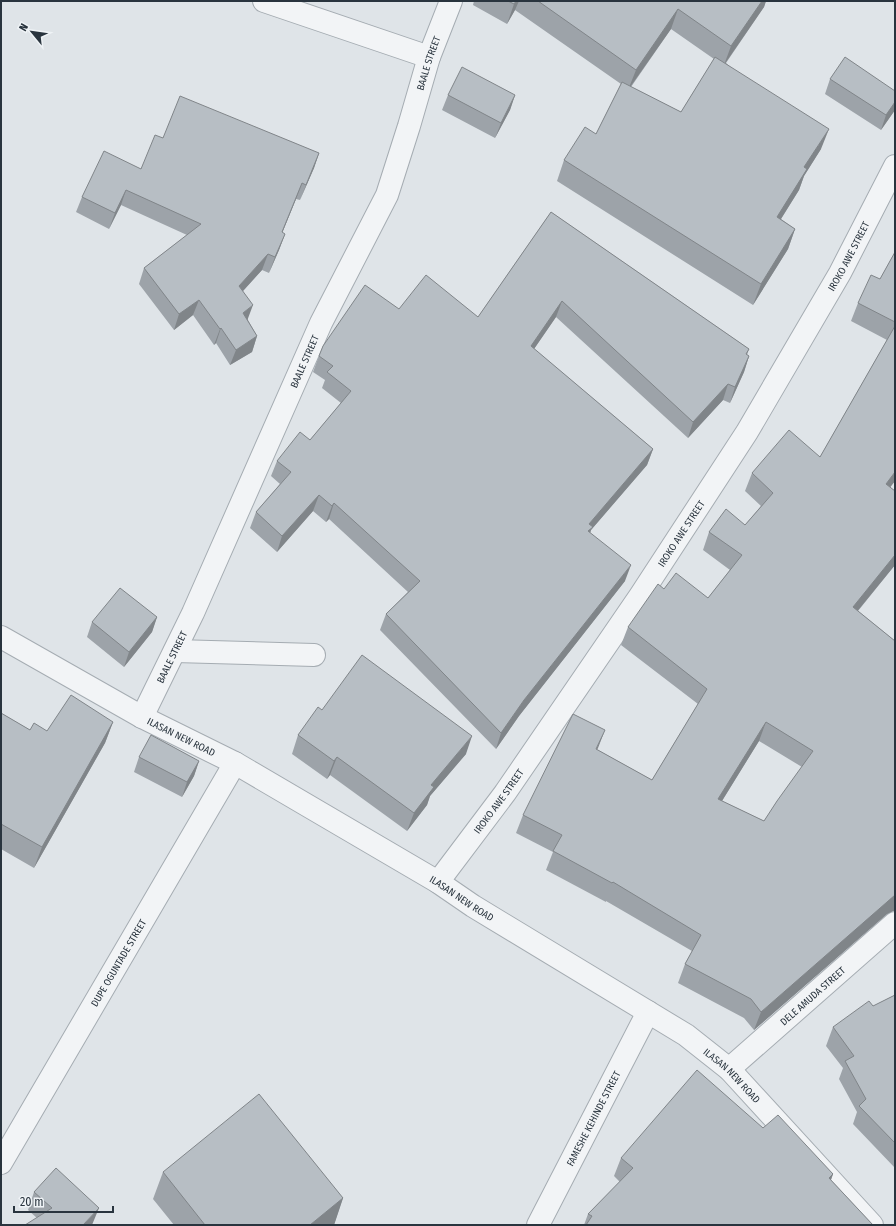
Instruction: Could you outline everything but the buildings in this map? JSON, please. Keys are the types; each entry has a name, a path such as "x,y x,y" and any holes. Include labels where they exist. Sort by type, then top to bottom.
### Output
{"street":[{"path":"264,1 429,57"},
{"name":"BAALE STREET","path":"142,716 193,613 321,323 387,195 410,126 429,57 451,1"},
{"name":"IROKO AWE STREET","path":"438,882 505,793 636,603 748,432 840,273 895,166"},
{"name":"ILASAN NEW ROAD","path":"1,637 142,716 235,763 438,882 473,906 686,1035 729,1069 872,1225"},
{"path":"175,651 314,656"},
{"name":"DUPE OGUNTADE STREET","path":"1,1163 235,763"},
{"name":"DELE AMUDA STREET","path":"729,1069 895,923"},
{"name":"FAMESHE KEHINDE STREET","path":"538,1225 648,1012"}]}
